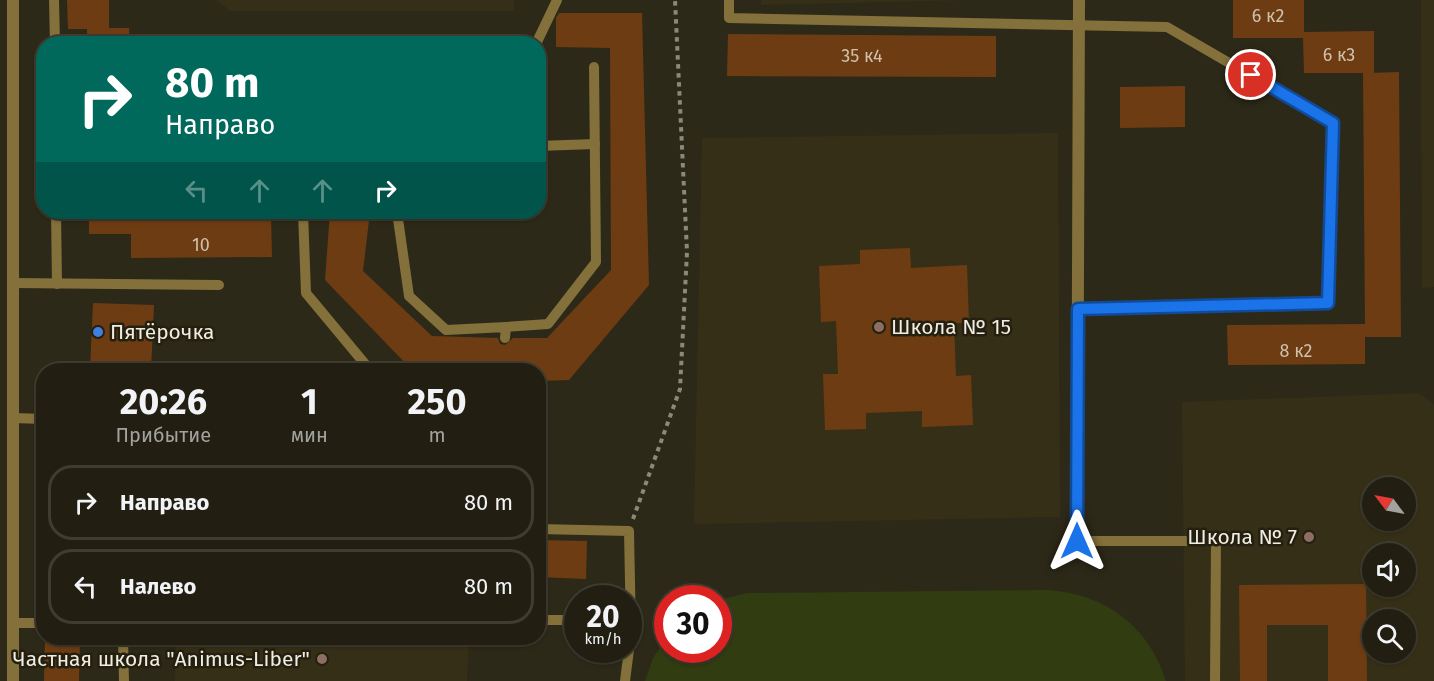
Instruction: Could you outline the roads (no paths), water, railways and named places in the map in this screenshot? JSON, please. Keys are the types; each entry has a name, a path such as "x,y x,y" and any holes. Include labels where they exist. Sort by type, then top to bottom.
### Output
{"street":[{"path":"13,0 14,681"},
{"path":"1077,541 1079,0"}],"lane":[{"path":"54,0 55,36"},
{"path":"540,36 558,0"},
{"path":"729,0 729,18 1167,27 1333,123 1328,303 1078,309"},
{"path":"398,219 409,296 446,330 505,332 548,324 596,262 594,67"},
{"path":"546,146 595,144"},
{"path":"56,219 57,284"},
{"path":"303,219 306,293 364,363"},
{"path":"13,283 219,285"},
{"path":"13,418 36,419"},
{"path":"546,529 629,531 630,585"},
{"path":"1077,541 1216,541 1215,681"},
{"path":"546,620 564,620"},
{"path":"14,623 36,623"},
{"path":"123,645 124,681"},
{"path":"625,681 626,663"}],"place":[{"name":"Школа № 15","path":"879,327"},
{"name":"Пятёрочка","path":"98,332"},
{"name":"Школа № 7","path":"1309,537"},
{"name":"Частная школа \"Animus-Liber\"","path":"322,659"}]}
